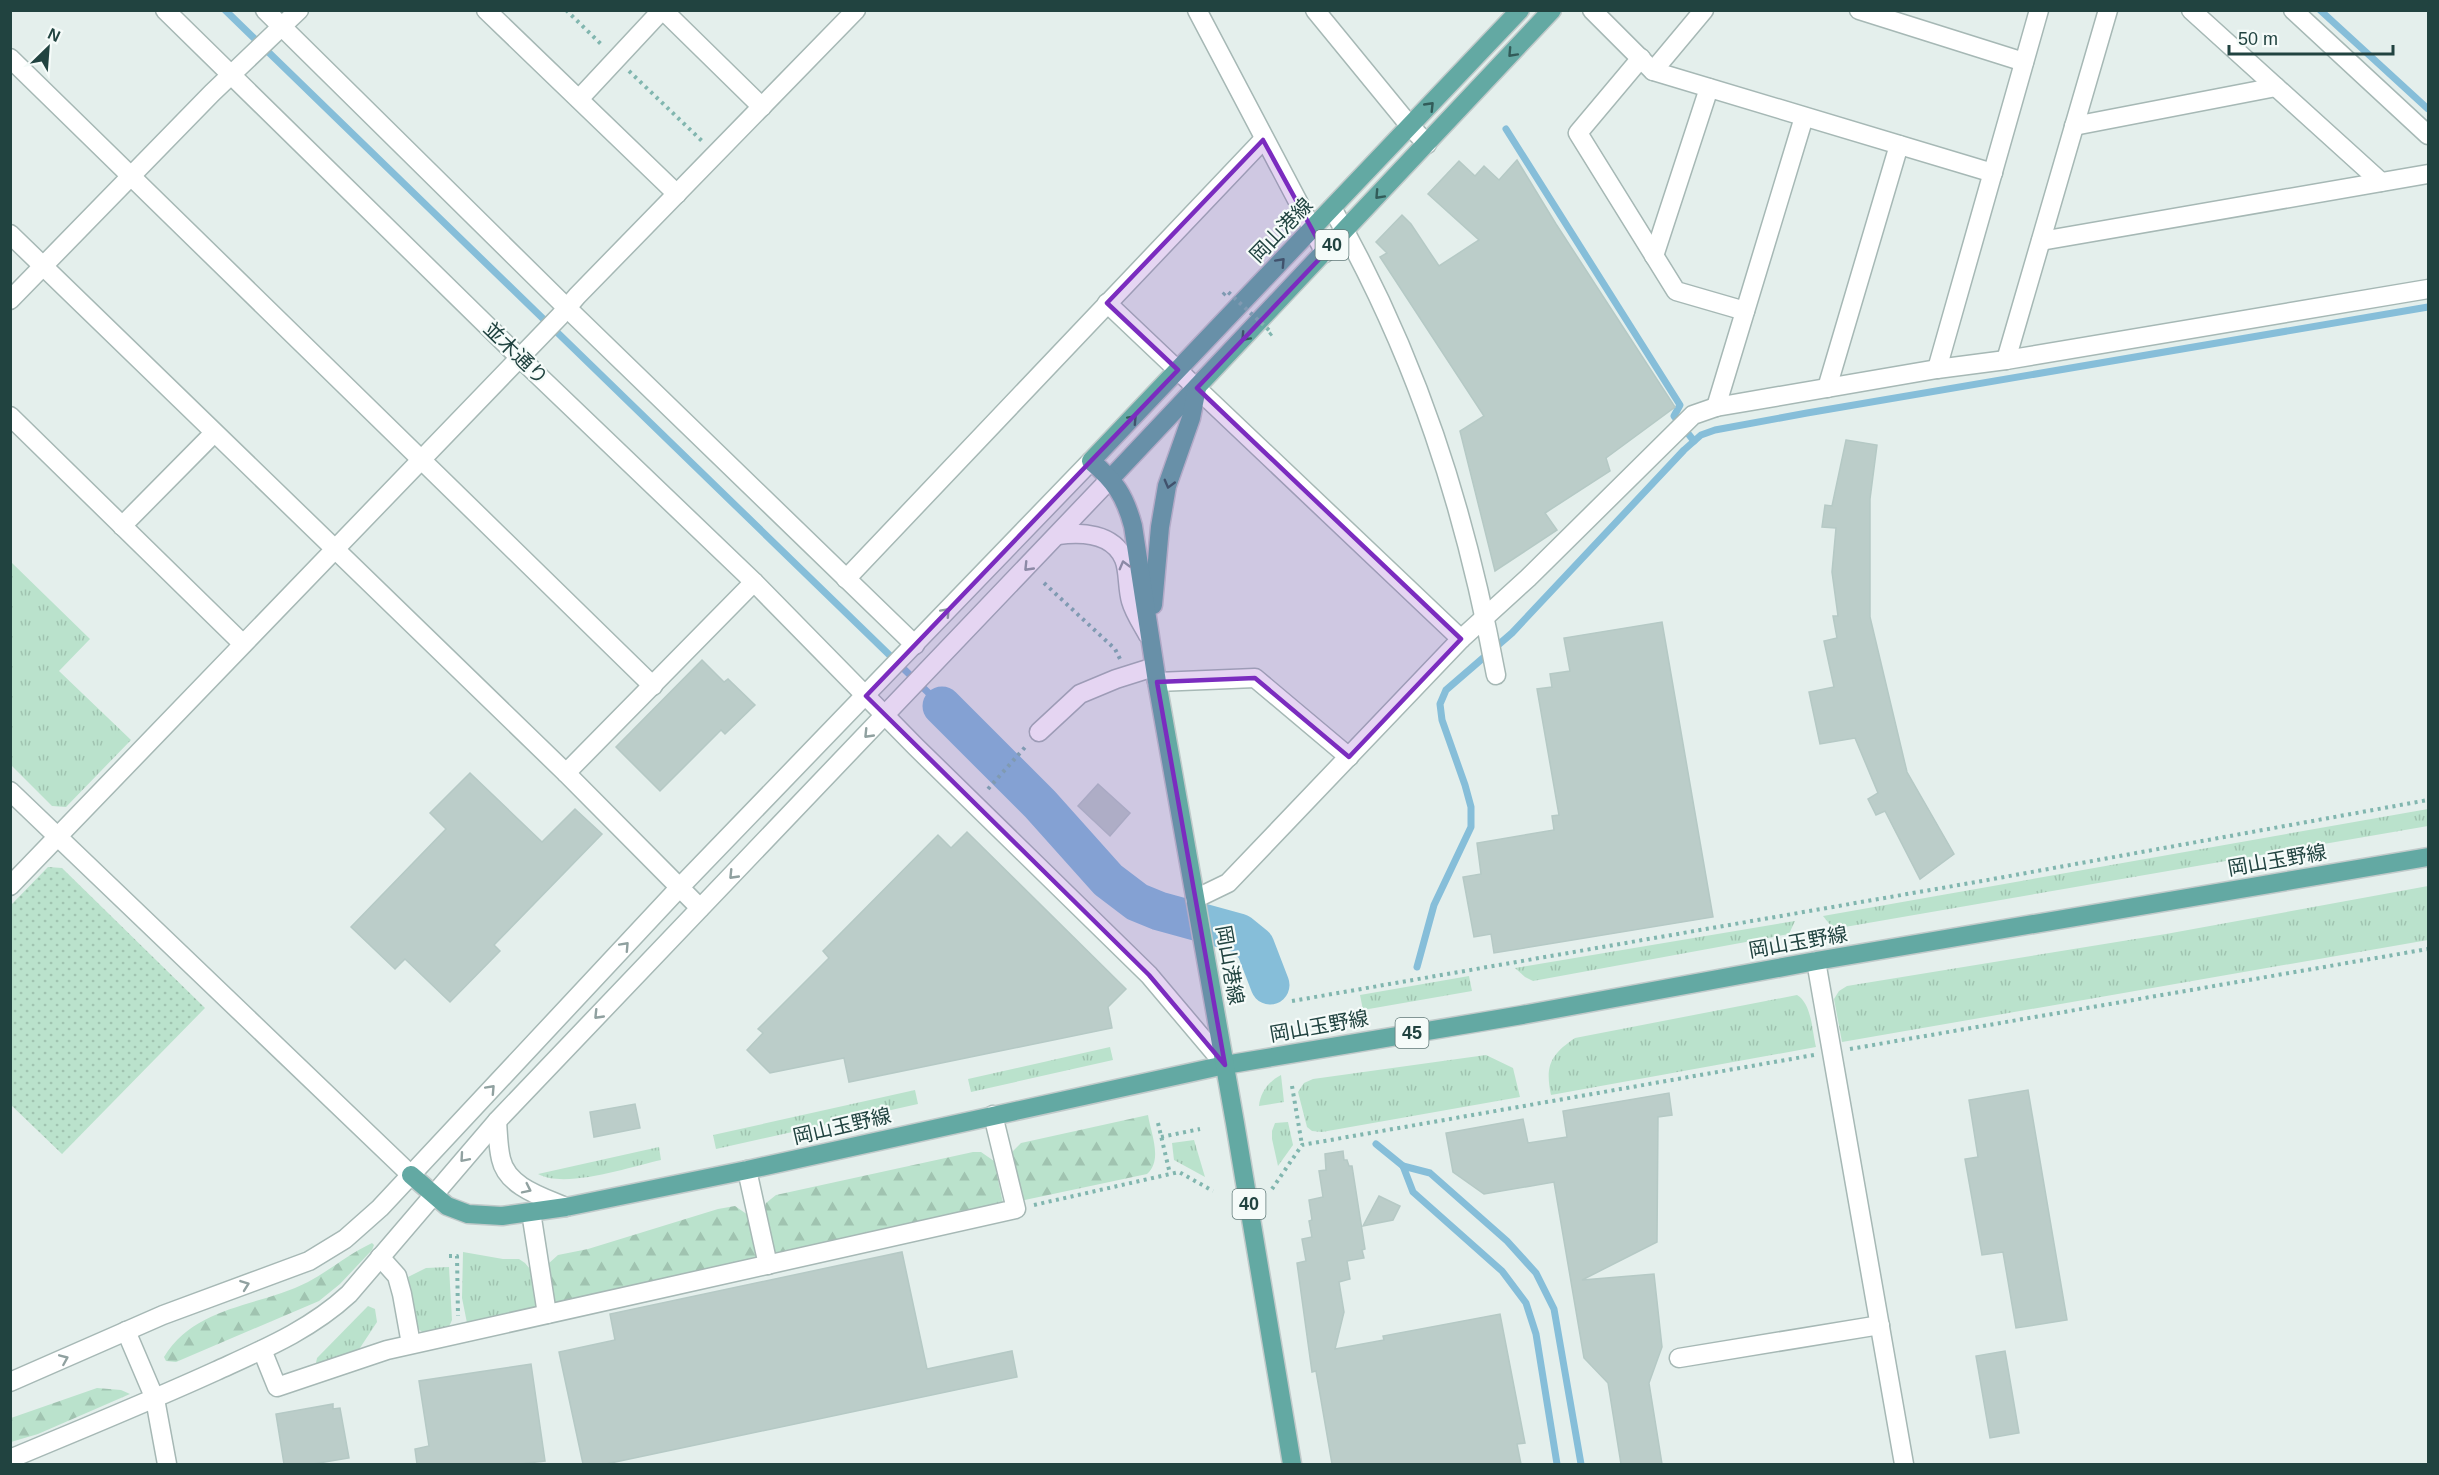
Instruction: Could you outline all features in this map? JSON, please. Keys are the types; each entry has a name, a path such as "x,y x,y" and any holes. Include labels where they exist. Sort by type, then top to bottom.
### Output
{"main road":[{"name":"岡山港線","path":"1292,1464 1204,944 1155,675 1134,526 1127,503 1111,478 1091,461 1521,10"},
{"name":"40","path":"1111,478 1552,10"},
{"name":"40","path":"1150,639 1160,527 1167,486 1191,418 1197,388"},
{"name":"岡山玉野線","path":"411,1175 447,1206 468,1214 502,1215 566,1207 747,1170 1225,1065 2428,857"}],"street":[{"name":"並木通り","path":"165,10 519,357 754,582 886,716 1149,975 1225,1065"},
{"path":"265,10 277,32 562,313 846,579 911,650"},
{"path":"10,300 231,75 299,10"},
{"path":"486,10 677,194"},
{"path":"579,99 663,10 762,107"},
{"path":"10,886 856,10"},
{"path":"1197,10 1263,140 1325,253"},
{"path":"1316,10 1427,144"},
{"path":"1521,10 1538,26"},
{"path":"1592,10 1647,65 1709,88 1993,173"},
{"path":"1704,10 1578,133 1676,291 1745,311"},
{"path":"1859,10 2024,62"},
{"path":"1937,369 2039,10"},
{"path":"2006,360 2108,10"},
{"path":"2191,10 2381,182"},
{"path":"2293,10 2428,132"},
{"path":"10,58 653,686"},
{"path":"2074,126 2276,87"},
{"path":"1654,255 1709,88"},
{"path":"1716,407 1804,117"},
{"path":"846,579 1263,140"},
{"path":"1827,388 1899,145"},
{"path":"2041,241 2428,174"},
{"path":"1332,208 1400,342 1421,393 1464,527 1496,675"},
{"path":"10,234 566,773 700,908"},
{"path":"1195,899 1228,883 1461,639 1486,627 1528,579 1693,415 1716,407 1937,369 2006,360 2428,289"},
{"path":"1107,303 1461,639"},
{"path":"10,416 243,644"},
{"path":"122,526 214,434"},
{"path":"10,1382 163,1315 309,1261 345,1239 380,1208 680,887 1091,461"},
{"path":"10,1459 155,1399 299,1332 327,1314 349,1294 497,1121 1111,478"},
{"path":"1058,535 1076,533 1096,536 1112,543 1119,550 1125,560 1131,602 1150,639"},
{"path":"566,773 754,582"},
{"path":"1033,738 1080,694 1130,675 1255,678 1349,757"},
{"path":"10,791 411,1175"},
{"path":"1816,961 1904,1464"},
{"path":"262,1350 277,1386 411,1344 1016,1209 993,1115"},
{"path":"497,1121 501,1161 508,1174 518,1185 566,1207"},
{"path":"747,1170 768,1265"},
{"path":"531,1212 547,1314"},
{"path":"380,1257 396,1276 402,1294 411,1344"},
{"path":"1679,1358 1880,1324"},
{"path":"126,1331 155,1399 167,1464"}],"path":[{"path":"566,10 716,154"},
{"path":"1223,295 1227,291 1272,333 1268,337"},
{"path":"1044,583 1115,649 1130,675"},
{"path":"988,789 1033,738"},
{"path":"1292,1000 1982,881 2428,801"},
{"path":"1302,1145 2428,949"},
{"path":"1272,1189 1302,1145 1292,1086"},
{"path":"1158,1123 1170,1174"},
{"path":"1161,1137 1200,1129"},
{"path":"1016,1209 1179,1172 1213,1191"},
{"path":"448,1256 457,1256 459,1334"}],"highlighted area":[{"path":"1263,140 1325,253 1197,388 1461,639 1349,757 1255,678 1157,682 1225,1065 1149,975 866,696 1178,370 1107,303"}],"green space":[{"path":"11,562 90,639 59,671 131,740 66,807 52,806 11,765"},
{"path":"2428,809 2428,826 1839,928 1832,927 1823,916"},
{"path":"48,867 62,868 205,1008 62,1154 10,1104 11,905"},
{"path":"2428,886 2428,940 1842,1042 1834,999 1839,991 1847,986 2166,934"},
{"path":"1795,921 1789,934 1533,981 1515,968"},
{"path":"1469,976 1472,991 1363,1010 1360,995"},
{"path":"1797,995 1809,1011 1816,1047 1551,1095 1549,1069 1551,1062 1560,1050 1575,1038"},
{"path":"1110,1047 1113,1060 971,1092 968,1079"},
{"path":"1486,1055 1513,1068 1520,1097 1322,1132 1312,1131 1307,1127 1298,1092 1304,1083 1313,1079"},
{"path":"1281,1075 1284,1102 1259,1106 1266,1088"},
{"path":"915,1090 918,1104 716,1149 713,1135"},
{"path":"1148,1115 1155,1154 1152,1168 1147,1174 1020,1201 1012,1156 1013,1151 1021,1143"},
{"path":"1288,1122 1293,1145 1278,1166 1272,1131 1275,1123"},
{"path":"1194,1140 1205,1177 1174,1160 1172,1143"},
{"path":"659,1147 661,1160 616,1171 564,1179 538,1174"},
{"path":"981,1152 994,1161 1003,1203 774,1256 764,1210 766,1203 776,1195"},
{"path":"735,1206 748,1215 759,1261 553,1305 548,1264 558,1255 588,1249 718,1209"},
{"path":"372,1243 374,1245 372,1250 340,1284 319,1301 176,1362 166,1361 164,1357 177,1340 193,1327 230,1309 308,1282"},
{"path":"463,1252 503,1259 519,1259 525,1263 530,1269 538,1309 467,1323 462,1298"},
{"path":"449,1267 452,1320 448,1329 424,1333 418,1329 408,1277 426,1268"},
{"path":"368,1306 375,1309 377,1322 356,1354 316,1363 317,1358"},
{"path":"97,1388 121,1390 130,1394 38,1434 11,1442 11,1418"}],"building":[{"path":"1517,160 1675,407 1606,458 1610,471 1545,513 1557,530 1495,571 1460,431 1484,416 1380,257 1387,253 1376,242 1402,215 1411,224 1439,266 1479,240 1428,194 1459,161 1475,176 1484,166 1499,180"},
{"path":"1846,440 1877,445 1870,499 1870,617 1907,772 1954,854 1920,879 1885,811 1876,815 1868,799 1878,793 1855,738 1820,744 1809,692 1834,687 1824,641 1837,638 1833,616 1838,616 1832,572 1836,528 1822,527 1825,505 1832,506"},
{"path":"1662,622 1713,917 1494,953 1491,934 1474,937 1463,877 1481,874 1477,843 1554,830 1552,816 1559,815 1537,689 1552,687 1550,674 1570,671 1564,638"},
{"path":"702,660 724,682 728,679 755,705 725,734 721,730 660,791 616,747"},
{"path":"470,773 542,842 575,809 602,834 494,945 500,951 450,1002 405,959 395,969 351,927 446,829 430,813"},
{"path":"1098,784 1130,813 1110,836 1078,806"},
{"path":"967,832 1126,989 1108,1007 1112,1028 849,1082 844,1058 770,1073 747,1050 763,1033 758,1029 829,958 823,951 938,835 951,848"},
{"path":"2028,1090 2067,1320 2016,1328 2003,1252 1982,1255 1965,1159 1978,1157 1969,1100"},
{"path":"1669,1093 1672,1115 1658,1117 1657,1242 1582,1280 1654,1274 1662,1347 1649,1383 1662,1464 1621,1464 1608,1383 1584,1358 1554,1182 1484,1194 1453,1172 1446,1133 1523,1119 1528,1143 1567,1137 1563,1111"},
{"path":"635,1104 640,1128 594,1137 590,1112"},
{"path":"1343,1151 1344,1160 1352,1166 1365,1249 1362,1250 1364,1258 1347,1261 1350,1279 1339,1282 1344,1312 1335,1349 1384,1340 1383,1336 1500,1314 1525,1443 1517,1444 1521,1464 1332,1464 1316,1371 1312,1372 1297,1263 1306,1261 1302,1239 1312,1237 1309,1200 1323,1197 1319,1171 1326,1170 1325,1154"},
{"path":"1379,1196 1400,1206 1393,1220 1363,1226"},
{"path":"902,1252 927,1369 1012,1351 1017,1377 606,1464 583,1464 559,1352 615,1340 610,1314"},
{"path":"2005,1351 2019,1433 1990,1438 1976,1356"},
{"path":"531,1364 545,1461 519,1464 417,1464 415,1449 429,1446 419,1381"},
{"path":"333,1404 333,1409 340,1408 349,1458 313,1464 284,1464 276,1414"}],"waterway":[{"path":"225,10 942,706"},
{"path":"2320,10 2428,109"},
{"path":"1506,129 1680,405 1674,416 1694,441"},
{"path":"1417,967 1434,905 1471,827 1471,807 1442,720 1440,704 1446,690 1512,633 1684,450 1701,435 1715,430 1807,413 2428,307"},
{"path":"942,706 1040,804 1108,880 1137,902 1159,911 1239,933 1255,946 1270,985"},
{"path":"1376,1144 1403,1166 1413,1192 1502,1271 1526,1303 1536,1334 1557,1464"},
{"path":"1403,1166 1430,1173 1507,1241 1536,1273 1554,1309 1581,1464"}]}
